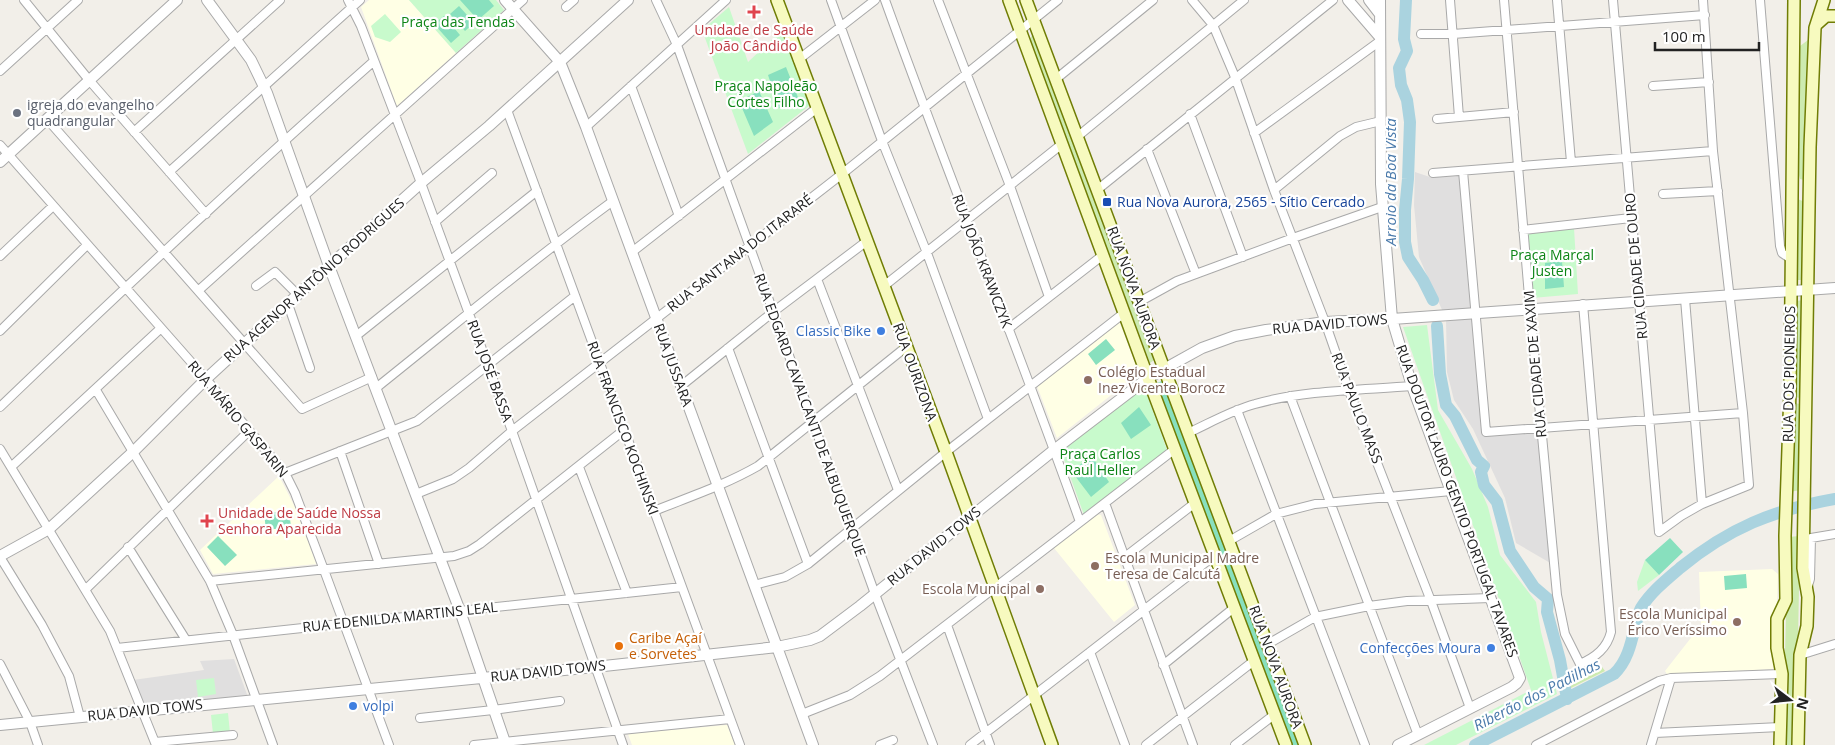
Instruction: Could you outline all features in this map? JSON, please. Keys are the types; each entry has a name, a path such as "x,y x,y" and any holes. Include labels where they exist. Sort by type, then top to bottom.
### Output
{"main road":[{"name":"RUA OURIZONA","path":"776,0 946,452 1052,745"},
{"name":"RUA NOVA AURORA","path":"1009,0 1286,745"},
{"name":"RUA NOVA AURORA","path":"1026,0 1305,745"},
{"name":"RUA DOS PIONEIROS","path":"1780,745 1782,674 1777,648 1778,619 1786,600 1784,536 1790,391 1794,0"},
{"name":"RUA DOS PIONEIROS","path":"1798,745 1800,655 1807,626 1807,591 1803,568 1807,535 1809,204 1815,28 1824,0"},
{"path":"1829,0 1835,9"},
{"path":"1815,28 1826,16 1835,16"},
{"path":"1792,174 1799,183 1810,185"},
{"path":"1792,194 1802,196 1809,204"},
{"path":"1790,391 1796,399 1807,402"},
{"path":"1184,474 1193,473 1200,464"},
{"path":"1191,490 1193,484 1199,479 1207,481"}],"street":[{"path":"24,0 89,80 206,214"},
{"path":"0,71 78,0"},
{"path":"0,162 177,0"},
{"path":"207,0 251,60 264,86 329,266 460,611 505,744"},
{"path":"134,132 280,0"},
{"path":"169,172 264,86 350,3 360,0"},
{"name":"RUA JUSSARA","path":"505,0 560,62 632,252 813,745"},
{"path":"199,290 523,0"},
{"path":"566,7 574,0"},
{"name":"RUA EDGARD CAVALCANTI DE ALBUQUERQUE","path":"656,0 677,45 875,594 933,745"},
{"path":"586,128 726,0"},
{"path":"830,0 882,142 927,252 988,419"},
{"path":"798,60 875,0"},
{"name":"RUA JOÃO KRAWCZYK","path":"885,0 1080,522"},
{"path":"938,0 1010,186 1050,297"},
{"name":"RUA SANT'ANA DO ITARARÉ","path":"416,494 453,479 469,468 512,431 842,174 1058,0"},
{"path":"1056,78 1153,0"},
{"name":"RUA PAULO MASS","path":"1192,0 1213,25 1235,77 1274,190 1325,322 1349,391 1431,600 1470,708"},
{"path":"1078,137 1244,0"},
{"path":"1097,190 1333,0"},
{"path":"1254,133 1380,38 1348,0"},
{"path":"1369,0 1379,13"},
{"name":"RUA DOUTOR LAURO GENTIO PORTUGAL TAVARES","path":"1380,0 1382,206 1392,318 1412,386 1520,678 1517,683 1470,708"},
{"path":"1450,0 1459,117"},
{"name":"RUA CIDADE DE XAXIM","path":"1504,0 1557,595 1565,634 1580,664 1594,658 1608,642 1611,632 1592,425"},
{"path":"1557,0 1571,162"},
{"name":"RUA CIDADE DE OURO","path":"1613,0 1659,532 1702,504"},
{"path":"1685,299 1702,504 1749,485 1743,413 1714,150 1703,0"},
{"path":"1760,0 1780,246 1782,253 1791,259"},
{"name":"RUA AGENOR ANTÔNIO RODRIGUES","path":"0,557 49,529 133,452 206,379 329,266 421,183 507,110 626,1"},
{"name":"RUA JOSÉ BASSA","path":"350,3 421,183 488,365 623,745"},
{"path":"1421,34 1453,34 1705,15"},
{"path":"0,407 124,288 284,140 374,61"},
{"path":"1654,86 1709,82"},
{"path":"631,86 679,216"},
{"path":"632,252 817,108"},
{"name":"RUA FRANCISCO KOCHINSKI","path":"507,110 740,745"},
{"path":"1437,119 1514,112"},
{"path":"1190,114 1243,257"},
{"path":"47,119 302,409 372,377"},
{"path":"1274,190 1340,136 1356,127 1380,121"},
{"path":"884,286 1062,144"},
{"name":"RUA MÁRIO GASPARIN","path":"0,145 206,379 285,472 295,493 390,745"},
{"path":"1147,149 1196,274"},
{"path":"1433,173 1714,150"},
{"path":"1463,171 1486,432 1743,413"},
{"path":"435,222 492,173"},
{"path":"356,336 537,191"},
{"path":"1663,194 1718,191"},
{"path":"376,388 556,243 612,201"},
{"path":"0,256 53,206"},
{"path":"1139,302 1177,281 1382,206"},
{"path":"1092,225 1108,218"},
{"path":"1523,230 1631,218"},
{"path":"680,386 773,312 867,242"},
{"path":"0,331 87,245"},
{"path":"1008,329 1103,255"},
{"path":"256,286 275,272 298,295"},
{"path":"817,279 898,490"},
{"name":"RUA DAVID TOWS","path":"0,725 595,667 777,647 810,640 820,636 875,594 1054,450 1148,378 1202,348 1235,336 1325,322 1835,288"},
{"path":"285,472 417,421 575,296"},
{"path":"288,304 310,368"},
{"path":"1583,304 1592,425"},
{"path":"754,585 785,578 808,564 851,527 1124,313"},
{"path":"11,467 160,329"},
{"path":"654,511 741,476 769,457 906,347"},
{"path":"728,348 808,564"},
{"path":"1188,433 1237,410 1290,396 1412,386"},
{"path":"96,390 210,581 273,745"},
{"path":"1290,396 1418,734"},
{"path":"1237,410 1365,745"},
{"path":"210,581 454,556 469,551 536,501 624,430"},
{"path":"86,589 249,431"},
{"path":"0,449 110,631 144,710 156,744 233,734"},
{"path":"802,714 850,695 901,660 1175,449"},
{"path":"340,451 379,564"},
{"path":"579,467 627,594"},
{"path":"1229,541 1276,514 1295,508 1329,502 1451,491"},
{"path":"1105,503 1193,745"},
{"path":"1125,557 1195,503"},
{"path":"1807,535 1835,534"},
{"path":"128,548 186,640"},
{"path":"970,745 1215,555"},
{"path":"0,557 42,625 69,676 80,717"},
{"name":"RUA EDENILDA MARTINS LEAL","path":"118,648 682,587"},
{"path":"1268,644 1315,617 1369,606 1431,600 1490,598"},
{"path":"1163,664 1235,607"},
{"path":"947,625 990,745"},
{"path":"1800,655 1835,644"},
{"path":"1090,652 1125,745"},
{"path":"1146,745 1255,660"},
{"path":"1,666 30,722 38,745"},
{"path":"1536,745 1545,743 1655,682 1671,678 1782,674"},
{"path":"1651,745 1671,678"},
{"path":"420,718 560,700"},
{"path":"1398,745 1470,708"},
{"path":"1235,745 1275,714"},
{"path":"474,745 505,744 730,719"},
{"path":"1655,733 1780,727"},
{"path":"564,736 567,745"},
{"path":"880,745 893,740"}],"shaded area":[{"path":"369,0 409,0 456,53 397,106 361,7"},
{"path":"1415,172 1430,177 1460,176 1483,434 1539,431 1552,564 1516,543 1505,498 1473,429 1454,400 1447,372 1446,319 1419,257 1414,205"},
{"name":"Colégio Estadual Inez Vicente Borocz","path":"1119,321 1139,373 1057,438 1037,386"},
{"path":"279,476 297,511 316,564 213,574 200,550"},
{"name":"Escola Municipal Madre Teresa de Calcutá","path":"1095,514 1101,515 1135,605 1114,622 1054,548"},
{"name":"Escola Municipal Érico Veríssimo","path":"1772,569 1778,574 1777,606 1772,619 1773,658 1776,663 1776,669 1667,674 1665,671 1701,625 1699,572"},
{"path":"234,659 248,697 145,708 133,680 204,670 200,661"},
{"path":"727,725 735,745 632,745 628,734"}],"green space":[{"name":"Praça das Tendas","path":"409,0 496,0 504,10 456,53"},
{"path":"460,0 489,0 494,6 478,20"},
{"path":"459,6 474,23 465,31 450,14"},
{"name":"Praça Napoleão Cortes Filho","path":"729,7 748,62 782,30 810,105 748,154 702,30"},
{"path":"385,14 401,32 390,42 375,37 371,26"},
{"path":"444,16 460,35 451,43 434,24"},
{"path":"1033,34 1154,360 1150,363 1029,40"},
{"path":"1812,37 1804,180 1800,179 1799,175 1797,104 1800,46"},
{"path":"786,67 799,100 779,108 768,75"},
{"path":"759,91 773,122 754,136 739,101"},
{"path":"1795,198 1805,202 1807,280 1793,280"},
{"name":"Praça Marçal Justen","path":"1574,228 1578,294 1532,298 1525,231"},
{"path":"1562,261 1564,287 1545,289 1545,263"},
{"path":"1806,300 1803,399 1796,397 1794,393 1794,301"},
{"path":"1427,325 1438,410 1472,469 1488,507 1500,555 1536,602 1541,632 1557,694 1456,745 1424,745 1531,690 1403,327"},
{"path":"1106,339 1115,350 1096,365 1088,354"},
{"path":"1164,380 1301,745 1291,745 1155,384"},
{"name":"Praça Carlos Raul Heller","path":"1144,387 1167,450 1084,515 1061,451"},
{"path":"1795,403 1804,405 1801,490 1789,492"},
{"path":"1139,407 1151,425 1131,439 1121,423"},
{"path":"1091,455 1109,482 1091,497 1072,472"},
{"path":"289,511 291,527 266,530 264,513"},
{"path":"218,536 237,555 225,566 207,547"},
{"path":"1800,536 1796,745 1787,745 1787,712 1784,692 1788,537"},
{"path":"1670,538 1683,552 1659,575 1645,560"},
{"path":"1645,560 1659,575 1638,591 1637,582"},
{"path":"1746,574 1747,588 1725,590 1724,576"},
{"path":"1597,660 1605,671 1571,688 1568,675"},
{"path":"214,678 216,694 198,697 196,680"},
{"path":"228,713 230,733 213,734 211,715"}],"waterway":[{"name":"Arroio da Boa Vista","path":"1406,0 1404,39 1407,51 1399,68 1410,122 1405,242 1408,257 1433,300"},
{"name":"Arroio da Boa Vista","path":"1437,326 1440,374 1446,405 1455,416 1477,460 1484,466 1481,472 1484,485 1497,502 1510,551 1534,587 1548,599 1547,612 1560,660 1567,699"},
{"name":"Riberão dos Padilhas","path":"1475,745 1614,674 1628,652 1639,613 1645,602 1654,591 1698,554 1734,531 1772,515 1813,503 1835,499"}],"place":[{"name":"Unidade de Saúde João Cândido","path":"754,12"},
{"name":"igreja do evangelho quadrangular","path":"17,113"},
{"name":"Rua Nova Aurora, 2565 - Sítio Cercado","path":"1107,202"},
{"name":"Classic Bike","path":"881,331"},
{"name":"Colégio Estadual Inez Vicente Borocz","path":"1088,380"},
{"name":"Unidade de Saúde Nossa Senhora Aparecida","path":"207,521"},
{"name":"Escola Municipal Madre Teresa de Calcutá","path":"1095,566"},
{"name":"Escola Municipal","path":"1040,589"},
{"name":"Escola Municipal Érico Veríssimo","path":"1737,622"},
{"name":"Caribe Açaí e Sorvetes","path":"619,646"},
{"name":"Confecções Moura","path":"1491,648"},
{"name":"volpi","path":"353,706"}]}
